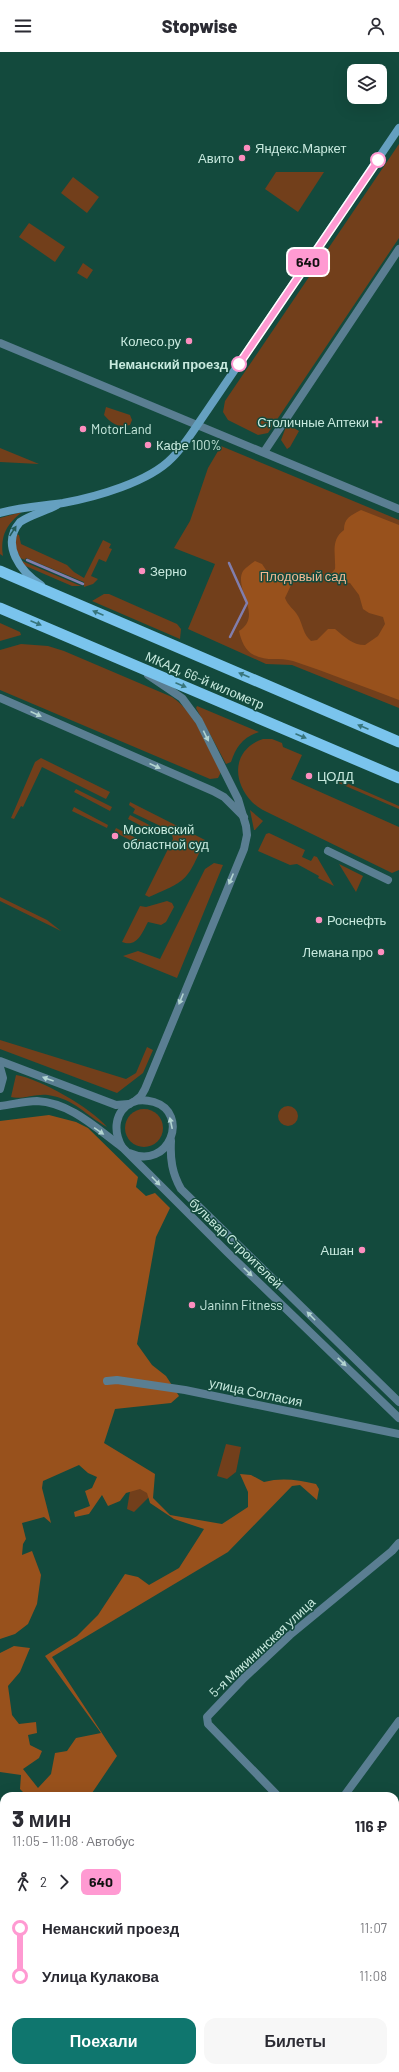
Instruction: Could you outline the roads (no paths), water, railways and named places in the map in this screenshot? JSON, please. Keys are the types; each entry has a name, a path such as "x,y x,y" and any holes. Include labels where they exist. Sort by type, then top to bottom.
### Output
{"highway":[{"name":"МКАД, 66-й километр","path":"0,571 399,742"},
{"name":"МКАД, 66-й километр","path":"0,608 399,778"}],"main road":[{"path":"62,598 27,576 12,561 8,550 9,539 13,529 21,522 63,503 114,489 157,470 172,459 198,424 399,128"},
{"path":"0,513 23,507 63,503"}],"street":[{"path":"264,452 399,249"},
{"path":"0,343 198,424 399,509"},
{"path":"116,657 182,698 192,710 238,799 244,818 247,835 244,849 145,1089 141,1096 132,1103"},
{"path":"0,698 213,791 224,797 244,818"},
{"path":"328,850 388,880"},
{"name":"бульвар Строителей","path":"0,1060 116,1105 122,1106 149,1100 164,1108 172,1122 171,1163 182,1189 399,1402"},
{"path":"0,1066 3,1078 0,1089"},
{"name":"бульвар Строителей","path":"0,1106 30,1101 58,1105 77,1113 125,1150 227,1252 399,1418"},
{"name":"бульвар Строителей","path":"132,1103 122,1111 117,1119 117,1134 125,1150 140,1157 153,1156 167,1146 171,1138"},
{"name":"улица Согласия","path":"107,1381 117,1380 185,1390 399,1434"},
{"name":"5-я Мякининская улица","path":"274,1792 208,1724 207,1717 244,1678 290,1635 392,1551 399,1543"},
{"path":"347,1792 399,1721"}],"waterway":[{"path":"27,560 83,584"},
{"path":"229,563 247,603 230,637"}],"place":[{"name":"Яндекс.Маркет","path":"247,148"},
{"name":"Авито","path":"242,158"},
{"name":"Колесо.ру","path":"189,341"},
{"name":"Неманский проезд","path":"239,364"},
{"name":"Столичные Аптеки","path":"377,422"},
{"name":"MotorLand","path":"83,429"},
{"name":"Кафе 100%","path":"148,445"},
{"name":"Зерно","path":"142,571"},
{"name":"ЦОДД","path":"309,776"},
{"name":"Московский областной суд","path":"115,836"},
{"name":"Роснефть","path":"319,920"},
{"name":"Лемана про","path":"381,952"},
{"name":"Ашан","path":"362,1250"},
{"name":"Janinn Fitness","path":"192,1305"}],"park label":[{"name":"Плодовый сад","path":"303,576"}]}
